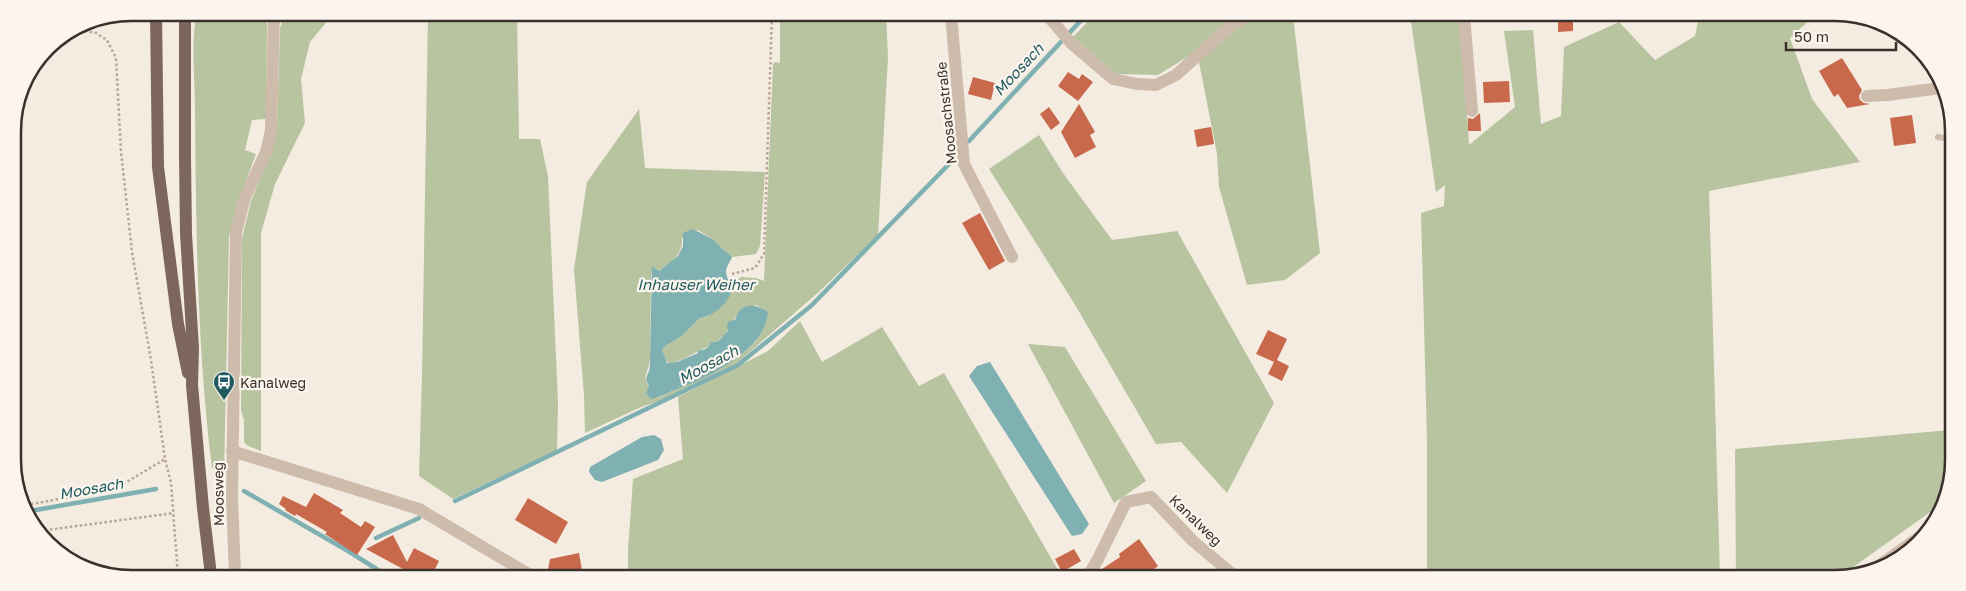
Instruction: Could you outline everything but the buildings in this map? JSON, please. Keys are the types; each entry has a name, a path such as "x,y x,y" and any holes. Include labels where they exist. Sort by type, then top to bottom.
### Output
{"main road":[{"path":"156,21 158,167 178,324 192,385"},
{"path":"185,21 186,234 193,348 192,385 210,570"}],"street":[{"name":"Moosweg","path":"235,570 232,451 236,232 245,198 266,152 271,131 274,21"},
{"name":"Moosachstraße","path":"952,21 964,164 1012,257"},
{"path":"1052,21 1072,44 1113,79 1137,84 1156,85 1176,75 1239,21"},
{"path":"1464,21 1472,111"},
{"path":"1867,96 1936,89"},
{"path":"232,451 419,509 520,570"},
{"name":"Kanalweg","path":"1091,570 1126,502 1151,497 1194,541 1228,570"}],"lane":[{"path":"1938,137 1945,138"}],"path":[{"path":"732,274 755,268 764,254 772,21"},
{"path":"86,31 96,33 107,40 116,58 121,152 132,252 151,360 165,459 171,483 178,570"},
{"path":"31,503 115,489 165,459"},
{"path":"46,529 174,513"}],"green space":[{"path":"196,21 266,21 267,25 266,119 252,120 245,150 256,154 237,205 229,237 224,478 212,468 203,378 197,242 194,31"},
{"path":"282,21 327,21 310,42 301,79 305,123 275,184 261,233 261,451 248,446 244,442 244,420 241,411 242,238 251,201 273,146 277,127 280,28"},
{"path":"428,21 517,21 519,139 540,139 548,176 558,402 557,450 453,499 419,476"},
{"path":"780,21 886,21 888,58 878,235 821,290 736,364 662,400 641,407 585,433 574,269 587,182 639,109 645,168 765,172 760,246 756,254 732,257 712,239 698,230 682,238 678,254 672,262 658,271 653,267 651,278 650,359 645,378 657,398 716,371 739,357 755,342 768,312 756,305 736,316 725,335 717,342 683,359 670,364 665,360 662,350 666,344 688,330 700,318 707,317 730,295 730,286 741,277 756,278 764,281 773,64 775,62 780,63"},
{"path":"1088,21 1294,21 1320,253 1285,280 1247,285 1219,187 1217,154 1199,62 1192,54 1158,75 1116,74 1073,37"},
{"path":"1411,21 1461,21 1469,145 1515,107 1504,31 1533,30 1541,124 1561,116 1564,47 1619,22 1655,60 1695,36 1698,21 1809,21 1790,38 1812,99 1860,162 1709,191 1720,570 1427,570 1427,439 1421,213 1444,206 1445,185 1436,192"},
{"path":"1039,135 1063,173 1112,240 1177,231 1274,403 1227,493 1181,442 1156,444 1074,303 989,169"},
{"path":"800,321 822,362 882,327 919,386 944,373 1058,570 628,570 633,479 683,459 678,397 768,351"},
{"path":"1028,344 1065,347 1146,481 1114,503"},
{"path":"1945,430 1944,474 1932,511 1851,569 1842,570 1736,570 1735,449"}],"water":[{"name":"Inhauser Weiher","path":"693,229 712,239 732,257 726,272 731,292 725,303 717,310 709,316 700,318 680,337 666,345 662,350 667,363 677,362 698,353 698,350 706,349 711,342 717,342 728,331 727,325 729,321 735,320 737,314 744,307 758,307 768,312 764,326 756,340 731,362 701,379 651,399 646,393 649,386 646,378 650,365 652,266 659,271 678,256 683,246 683,233"},
{"path":"990,362 1089,524 1082,534 1072,536 969,376 977,366"},
{"path":"654,435 661,439 664,450 658,460 602,482 595,480 589,472 590,467 642,437"}],"waterway":[{"name":"Moosach","path":"969,141 1080,21"},
{"name":"Moosach","path":"455,501 738,365 812,305 950,163"},
{"name":"Moosach","path":"34,510 156,489"},
{"name":"Moosach","path":"244,491 378,570"},
{"name":"Moosach","path":"376,538 419,518"}],"place":[{"name":"Kanalweg","path":"224,401"}]}
